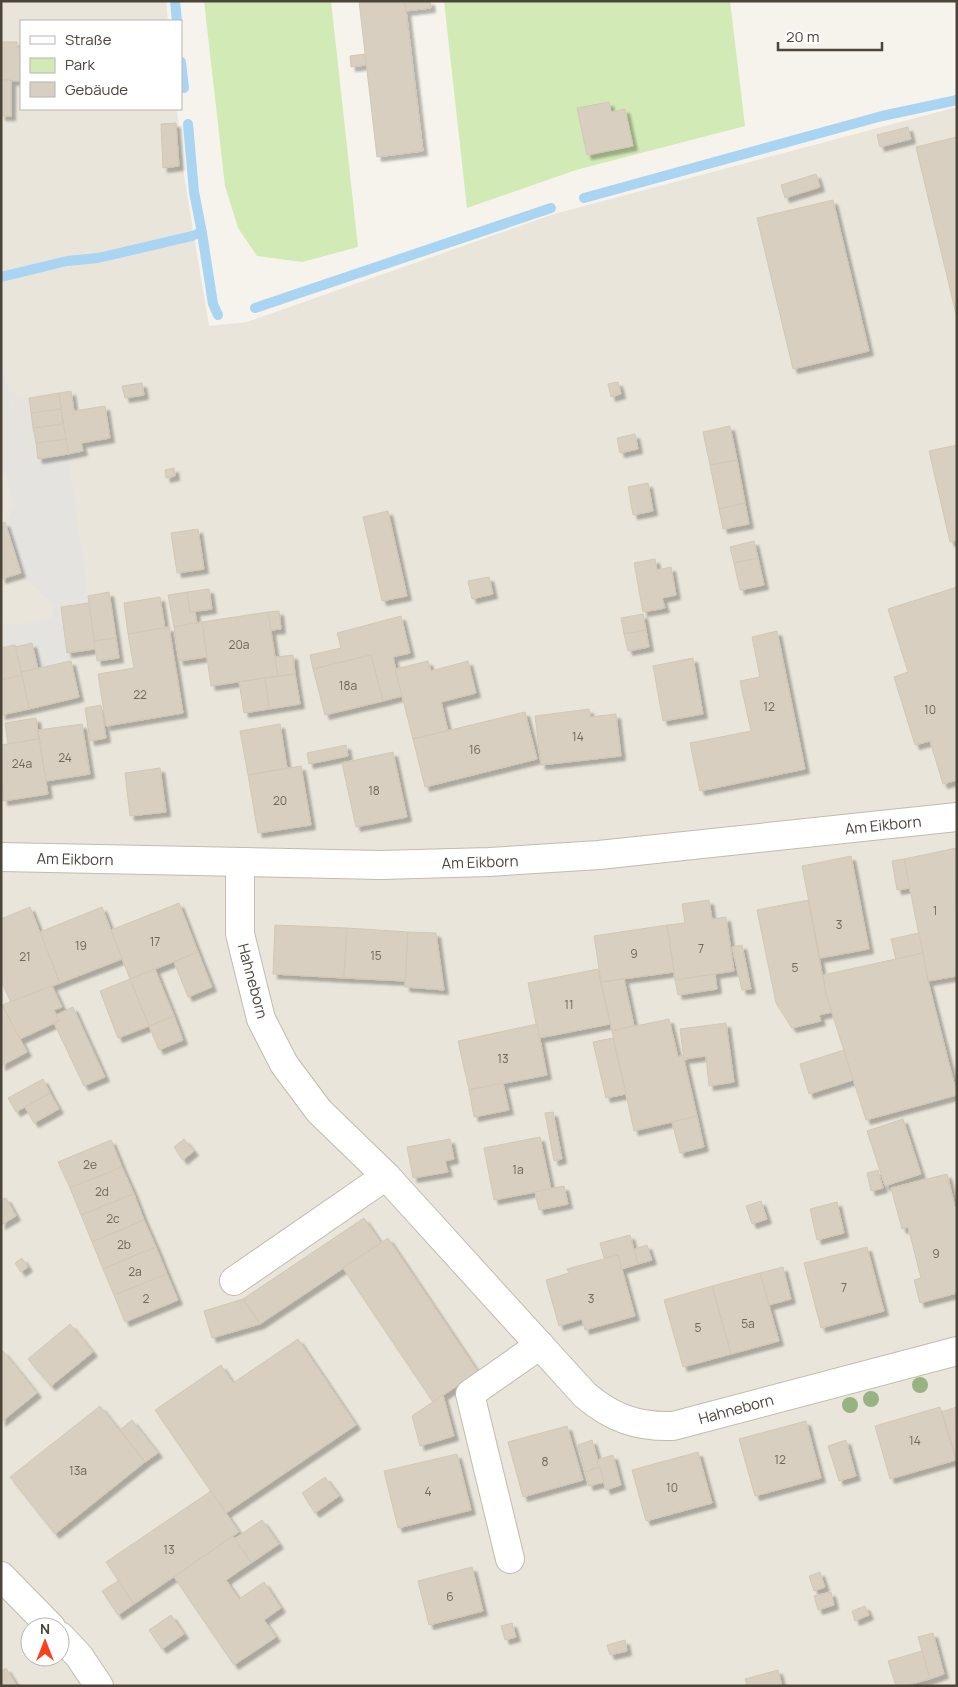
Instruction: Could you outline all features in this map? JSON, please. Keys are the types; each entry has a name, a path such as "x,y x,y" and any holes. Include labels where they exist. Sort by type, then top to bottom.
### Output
{"street":[{"name":"Am Eikborn","path":"1,858 381,865 489,862 599,855 957,817"},
{"name":"Hahneborn","path":"240,862 240,934 261,1019 284,1064 299,1087 319,1111 386,1176 585,1395 598,1406 616,1417 635,1423 654,1427 673,1426 957,1351"},
{"path":"234,1281 386,1176"},
{"path":"510,1559 470,1394 540,1345"},
{"path":"7,1591 39,1617"},
{"path":"70,1647 79,1656 98,1686"}],"shaded area":[{"path":"1,1 166,1 168,20 20,20 20,110 177,110 183,169 209,326 247,322 554,214 957,107 957,1686 1,1686"},
{"path":"1,363 29,462 68,454 89,603 61,607 67,653 71,661 38,669 14,645 1,648 1,623 22,624 53,619 52,604 21,573 5,522 14,506 5,473 1,474"},
{"path":"10,390 19,398 59,393 68,454 29,462"}],"green space":[{"path":"204,1 331,1 358,247 302,262 257,256 238,228 225,186"},
{"path":"444,1 730,1 745,126 576,170 467,208"}],"building":[{"path":"359,1 405,1 423,151 377,157"},
{"path":"405,1 430,1 431,8 406,11"},
{"path":"1,42 17,42 17,48 20,48 20,81 1,80"},
{"path":"365,54 366,65 351,67 350,56"},
{"path":"1,80 11,80 11,116 1,116"},
{"path":"609,102 611,112 625,109 633,146 587,155 577,108"},
{"path":"176,123 179,166 163,168 161,124"},
{"path":"908,127 911,139 880,147 877,135"},
{"path":"957,137 957,318 916,147"},
{"path":"816,174 820,187 785,198 781,185"},
{"path":"833,200 869,351 793,369 757,218"},
{"path":"618,382 621,394 611,397 608,384"},
{"path":"142,383 144,395 125,398 122,386"},
{"path":"71,391 74,411 105,406 110,438 81,443 83,451 68,454 59,393"},
{"path":"59,393 61,409 31,413 29,398"},
{"path":"61,409 63,424 33,428 31,413"},
{"path":"63,424 66,439 36,443 33,428"},
{"path":"730,426 737,460 710,465 703,432"},
{"path":"635,434 638,449 620,453 617,438"},
{"path":"66,439 68,454 38,459 36,443"},
{"path":"957,445 957,540 950,542 929,451"},
{"path":"737,460 745,503 719,509 710,465"},
{"path":"174,468 175,476 166,478 165,470"},
{"path":"648,483 653,511 633,515 628,487"},
{"path":"745,503 749,524 723,529 719,509"},
{"path":"388,511 407,596 382,601 363,517"},
{"path":"5,522 21,573 1,579 1,524"},
{"path":"198,529 204,569 177,573 171,533"},
{"path":"754,541 758,558 734,563 730,547"},
{"path":"758,558 764,585 740,590 734,563"},
{"path":"655,559 657,570 671,567 676,595 662,598 665,608 643,612 634,563"},
{"path":"489,577 493,594 472,599 468,581"},
{"path":"957,587 957,780 943,784 930,741 915,745 894,677 908,672 888,609"},
{"path":"209,589 212,609 190,612 187,592"},
{"path":"109,592 116,638 94,641 88,596"},
{"path":"187,592 190,612 195,612 197,623 174,627 168,595"},
{"path":"160,597 165,629 128,634 124,603"},
{"path":"89,603 95,649 67,653 61,607"},
{"path":"279,611 281,629 271,630 268,612"},
{"path":"268,612 278,676 211,686 202,622"},
{"path":"643,614 646,630 624,634 621,618"},
{"path":"401,616 410,653 393,657 402,696 383,701 371,655 313,669 310,655 341,648 337,633"},
{"path":"202,622 207,657 179,661 174,627"},
{"path":"169,627 183,713 106,726 98,674 134,668 128,634"},
{"path":"646,630 649,647 628,651 624,634"},
{"path":"777,631 805,769 700,791 690,743 751,731 740,681 760,677 752,637"},
{"path":"116,638 119,658 97,661 94,641"},
{"path":"32,643 38,669 21,672 15,647"},
{"path":"15,645 22,675 1,680 1,648"},
{"path":"293,655 295,674 278,676 275,657"},
{"path":"371,655 383,701 325,715 313,669"},
{"path":"693,658 703,714 663,721 653,666"},
{"path":"71,661 79,697 29,709 21,672"},
{"path":"428,661 431,671 468,661 476,693 441,702 448,731 413,739 395,669"},
{"path":"295,674 300,704 269,709 265,678"},
{"path":"22,675 29,709 1,715 1,680"},
{"path":"265,678 269,709 244,713 239,682"},
{"path":"101,705 106,738 90,741 85,708"},
{"path":"589,709 590,717 616,714 621,756 541,765 535,716"},
{"path":"525,712 537,759 425,787 413,739"},
{"path":"36,718 39,739 8,744 5,723"},
{"path":"82,724 90,774 46,781 38,730"},
{"path":"280,724 287,768 248,775 240,731"},
{"path":"39,739 48,794 3,801 1,745"},
{"path":"346,745 348,756 309,764 307,753"},
{"path":"393,752 407,817 356,827 342,763"},
{"path":"301,766 311,825 258,833 248,775"},
{"path":"160,768 166,812 130,816 125,773"},
{"path":"956,848 957,976 928,981 904,859"},
{"path":"851,856 869,949 820,958 802,866"},
{"path":"904,859 910,888 897,890 892,861"},
{"path":"709,900 712,919 726,917 734,971 675,980 667,925 685,923 682,904"},
{"path":"808,900 826,994 832,1012 819,1015 821,1021 792,1028 776,1003 757,910"},
{"path":"179,903 198,952 130,979 111,930"},
{"path":"30,907 60,983 11,1003 1,980 1,919"},
{"path":"102,907 122,959 60,983 40,932"},
{"path":"275,925 347,928 344,978 273,974"},
{"path":"667,925 674,972 601,982 594,936"},
{"path":"347,928 408,932 405,981 344,978"},
{"path":"408,932 436,933 444,990 405,987"},
{"path":"919,933 923,953 896,960 891,939"},
{"path":"742,945 751,989 742,990 732,947"},
{"path":"198,952 212,987 188,997 174,962"},
{"path":"923,953 928,981 957,1095 866,1120 826,994 823,975"},
{"path":"155,969 174,1016 149,1026 130,979"},
{"path":"598,969 610,1024 539,1038 528,983"},
{"path":"715,974 717,989 678,995 675,980"},
{"path":"130,979 149,1026 118,1038 100,991"},
{"path":"624,979 634,1026 612,1031 601,982"},
{"path":"52,986 62,1007 54,1010 59,1021 20,1039 2,1005"},
{"path":"1,1006 27,1052 1,1066"},
{"path":"73,1007 105,1077 84,1086 54,1023 59,1021 56,1015"},
{"path":"174,1016 183,1040 159,1050 149,1026"},
{"path":"669,1019 678,1057 683,1055 697,1116 634,1131 612,1031"},
{"path":"726,1023 734,1082 709,1086 706,1056 684,1059 680,1029"},
{"path":"537,1024 547,1075 469,1090 458,1041"},
{"path":"613,1038 626,1094 606,1098 593,1042"},
{"path":"844,1050 853,1080 809,1094 800,1064"},
{"path":"43,1079 50,1093 16,1112 8,1098"},
{"path":"503,1083 509,1110 474,1117 469,1090"},
{"path":"50,1093 59,1109 34,1123 25,1107"},
{"path":"553,1112 562,1159 554,1161 545,1113"},
{"path":"697,1116 704,1147 680,1153 672,1122"},
{"path":"903,1119 921,1174 885,1186 867,1131"},
{"path":"540,1137 551,1189 494,1200 484,1148"},
{"path":"184,1139 194,1151 183,1160 174,1147"},
{"path":"450,1139 454,1159 445,1161 448,1172 413,1178 407,1147"},
{"path":"111,1140 122,1167 70,1188 58,1162"},
{"path":"122,1167 134,1194 81,1215 70,1188"},
{"path":"878,1170 883,1188 871,1191 867,1173"},
{"path":"947,1174 955,1207 957,1207 957,1293 920,1303 914,1280 921,1278 908,1227 902,1229 891,1188"},
{"path":"564,1186 568,1204 539,1210 535,1192"},
{"path":"134,1194 144,1220 92,1242 81,1215"},
{"path":"6,1198 16,1216 1,1225 1,1200"},
{"path":"761,1201 767,1219 752,1224 746,1206"},
{"path":"837,1202 844,1233 817,1240 810,1209"},
{"path":"364,1218 381,1243 260,1324 243,1299"},
{"path":"144,1220 156,1247 103,1269 92,1242"},
{"path":"630,1235 638,1264 622,1269 618,1255 604,1258 600,1243"},
{"path":"388,1238 478,1372 433,1402 343,1268"},
{"path":"647,1245 652,1260 638,1264 634,1249"},
{"path":"156,1247 167,1274 114,1295 103,1269"},
{"path":"867,1247 884,1311 821,1328 804,1263"},
{"path":"618,1255 635,1316 585,1330 582,1319 559,1326 546,1280 569,1273 567,1269"},
{"path":"22,1258 28,1267 21,1272 15,1263"},
{"path":"783,1267 791,1299 769,1305 760,1273"},
{"path":"760,1273 779,1341 731,1354 712,1286"},
{"path":"167,1274 178,1300 125,1322 114,1295"},
{"path":"712,1286 731,1354 683,1367 664,1300"},
{"path":"243,1299 260,1324 212,1338 204,1311"},
{"path":"70,1324 93,1352 51,1386 28,1359"},
{"path":"298,1339 356,1425 226,1513 155,1410 221,1365 233,1383"},
{"path":"3,1351 37,1393 1,1422 1,1352"},
{"path":"443,1395 454,1436 420,1446 412,1416"},
{"path":"100,1406 145,1462 55,1534 10,1477"},
{"path":"940,1407 956,1460 890,1479 875,1426"},
{"path":"956,1407 957,1454 955,1455 942,1412"},
{"path":"132,1420 158,1453 145,1462 120,1430"},
{"path":"806,1421 821,1478 755,1496 739,1439"},
{"path":"567,1426 583,1480 523,1497 508,1442"},
{"path":"592,1440 600,1467 585,1472 578,1445"},
{"path":"846,1440 856,1476 839,1481 828,1446"},
{"path":"698,1452 712,1503 646,1521 632,1470"},
{"path":"457,1454 471,1510 398,1528 384,1471"},
{"path":"613,1455 621,1485 606,1490 597,1460"},
{"path":"600,1467 604,1482 589,1486 585,1472"},
{"path":"325,1477 339,1496 315,1513 302,1493"},
{"path":"211,1491 239,1532 134,1604 106,1562"},
{"path":"262,1520 279,1544 251,1563 234,1539"},
{"path":"233,1536 251,1563 226,1580 239,1599 264,1582 281,1608 264,1620 276,1637 234,1665 174,1577"},
{"path":"472,1567 483,1611 429,1625 418,1581"},
{"path":"820,1572 825,1587 814,1591 809,1576"},
{"path":"118,1581 134,1604 118,1615 102,1591"},
{"path":"831,1592 834,1605 818,1610 814,1596"},
{"path":"865,1606 869,1615 855,1621 852,1611"},
{"path":"171,1615 184,1634 162,1649 149,1630"},
{"path":"512,1623 516,1637 505,1640 501,1626"},
{"path":"933,1633 944,1674 930,1679 918,1637"},
{"path":"625,1640 627,1651 610,1655 607,1645"},
{"path":"922,1651 930,1679 904,1686 896,1686 888,1661"},
{"path":"6,1668 17,1686 1,1686 1,1671"},
{"path":"778,1670 782,1686 747,1686 745,1679"}],"waterway":[{"path":"175,1 177,20"},
{"path":"182,71 184,88"},
{"path":"584,198 882,116 957,100"},
{"path":"188,124 194,192 202,233"},
{"path":"255,308 551,208"},
{"path":"197,234 202,233 213,304 218,315"},
{"path":"1,277 67,261 98,258 192,236"}]}
